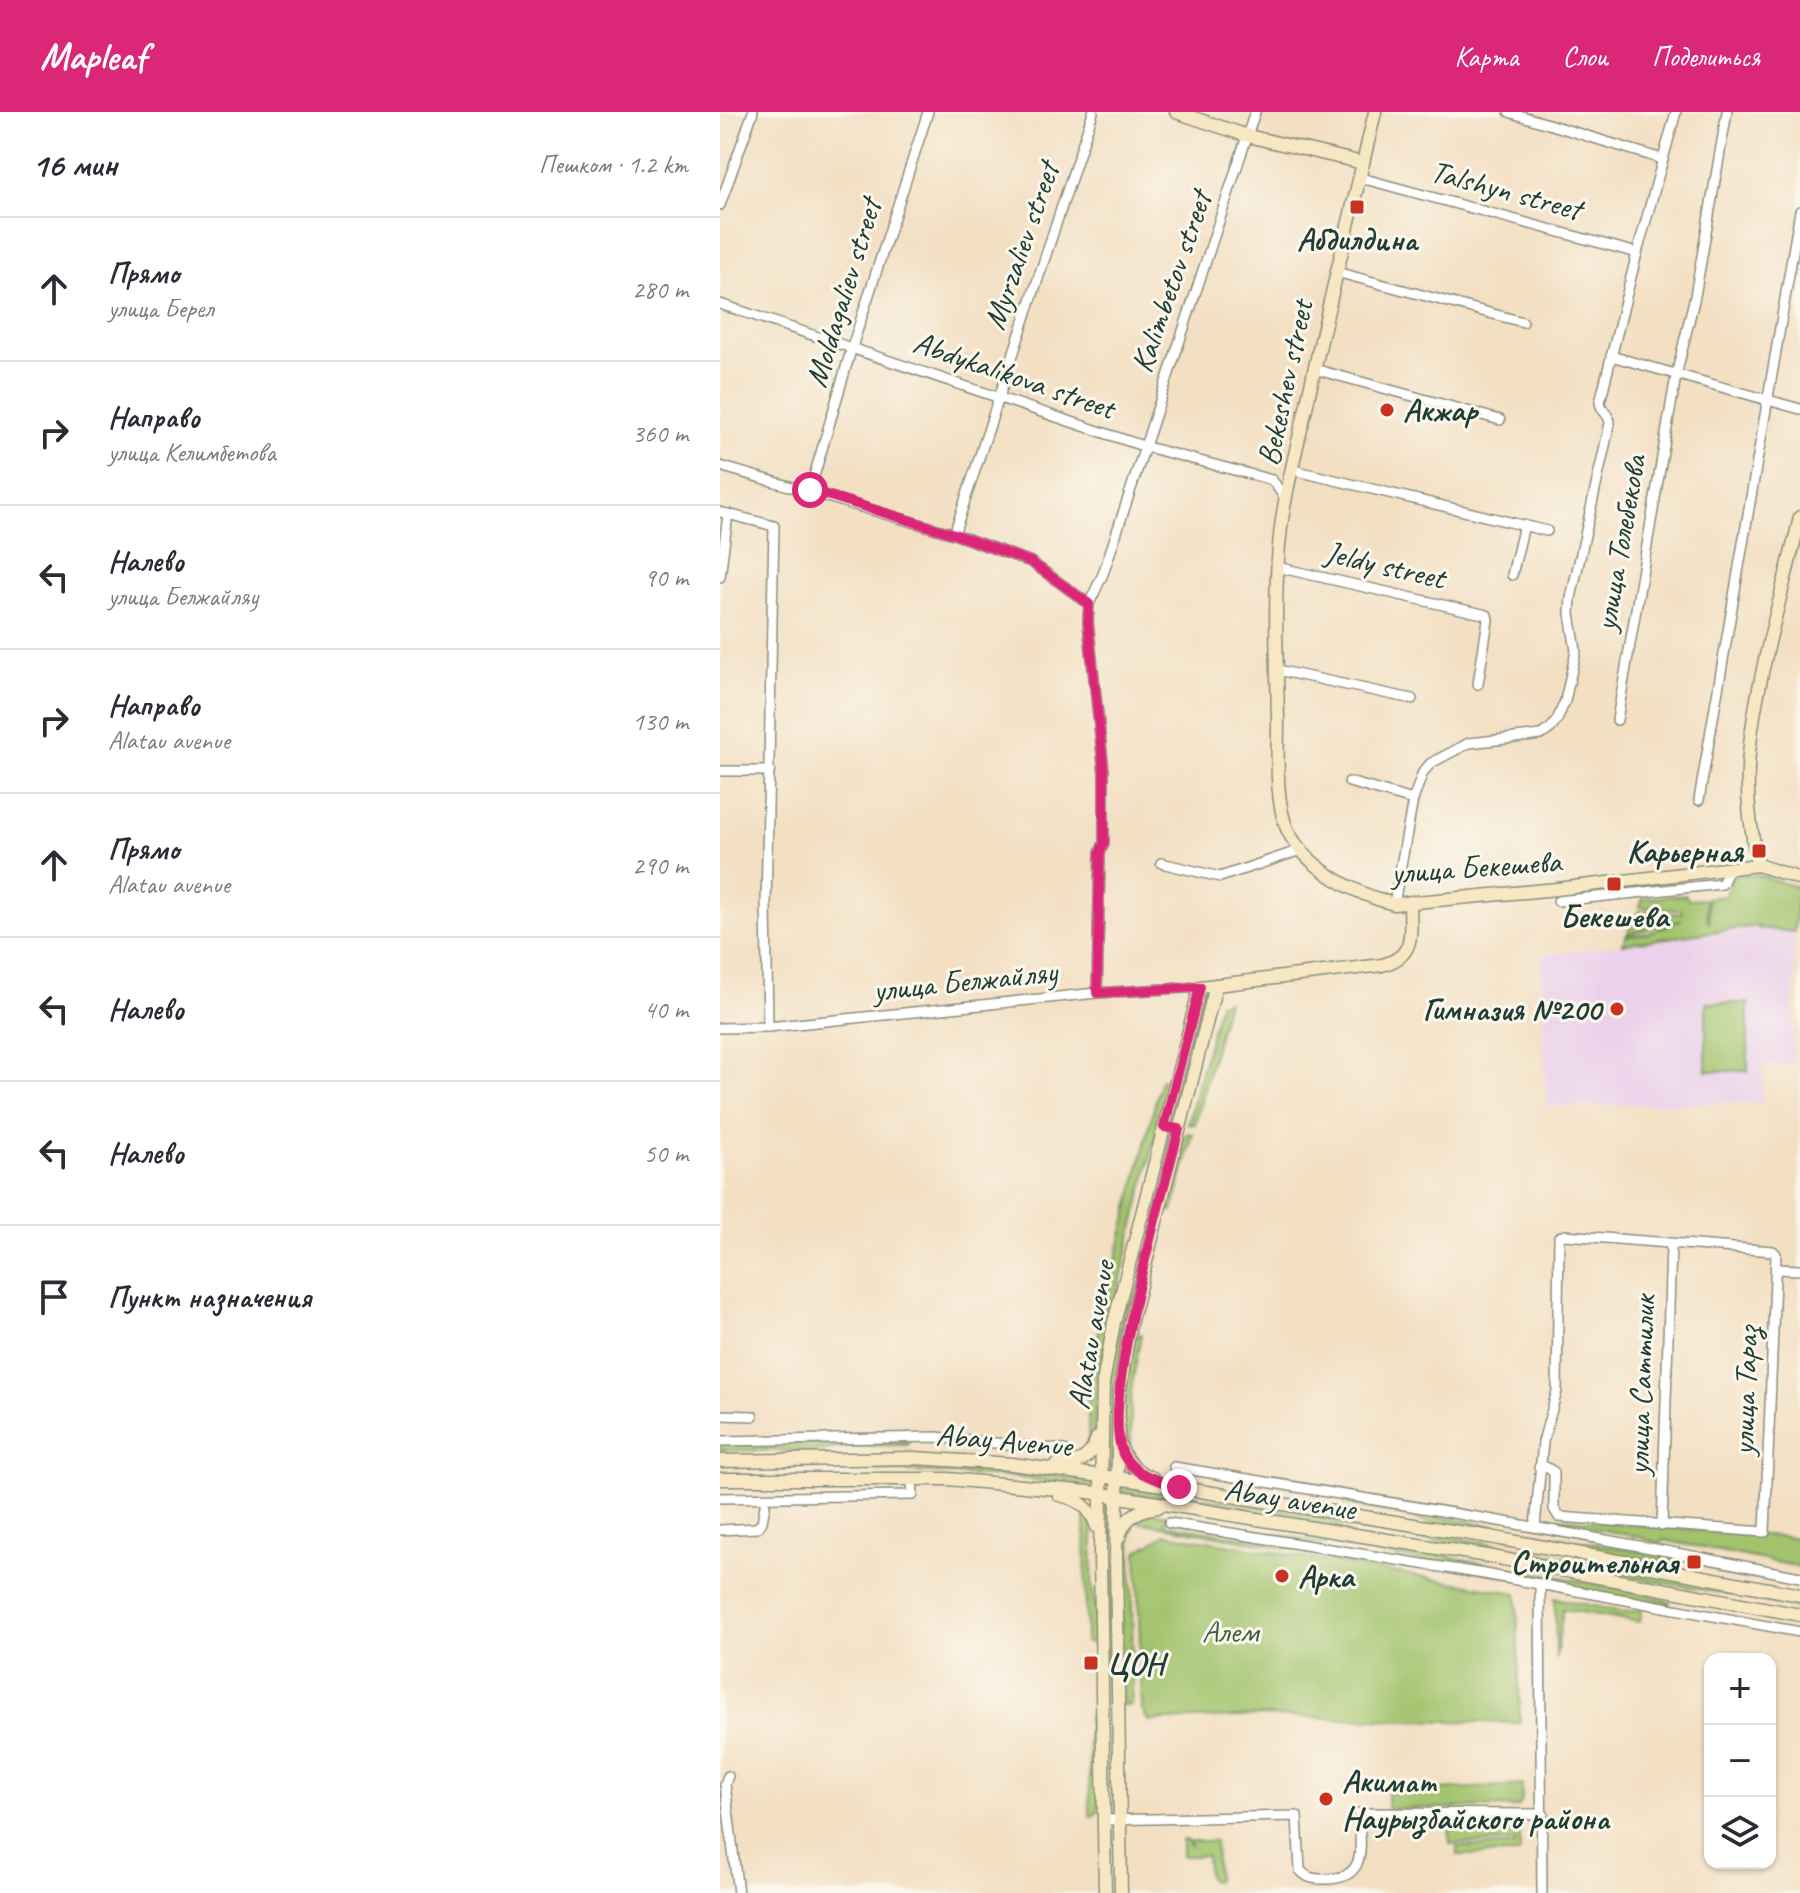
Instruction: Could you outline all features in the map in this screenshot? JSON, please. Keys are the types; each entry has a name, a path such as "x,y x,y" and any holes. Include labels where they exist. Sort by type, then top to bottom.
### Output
{"main road":[{"path":"1176,112 1248,136 1363,163"},
{"name":"Bekeshev street","path":"1277,670 1277,567 1286,499 1375,112"},
{"path":"1800,517 1749,753 1751,832 1758,865 1800,879"},
{"name":"улица Бекешева","path":"1277,670 1279,781 1282,812 1289,833 1319,867 1376,899 1394,904 1557,889 1758,865"},
{"name":"улица Белжайляу","path":"1200,987 1396,961 1406,951 1410,941 1410,902"},
{"name":"Alatau avenue","path":"1121,1893 1117,1419 1123,1364 1142,1280 1216,985"},
{"name":"Alatau avenue","path":"1105,1893 1100,1554 1103,1383 1125,1278 1200,987"},
{"path":"1164,1127 1179,1129"},
{"path":"1125,1278 1142,1280"},
{"path":"1012,1464 1072,1465 1081,1461 1093,1450 1101,1419"},
{"path":"1117,1419 1120,1445 1129,1463 1147,1476 1179,1487"},
{"name":"Abay Avenue","path":"720,1461 914,1458 1012,1464 1505,1539 1800,1595"},
{"path":"865,1459 865,1477"},
{"name":"Abay avenue","path":"720,1479 865,1477 1010,1483 1101,1494 1487,1556 1800,1615"},
{"path":"1010,1483 1079,1501 1097,1525 1100,1554"},
{"path":"1116,1556 1120,1531 1132,1515 1151,1508 1176,1507"}],"street":[{"path":"720,205 753,112"},
{"name":"Moldagaliev street","path":"810,490 852,347 928,112"},
{"name":"Myrzaliev street","path":"954,534 1093,112"},
{"name":"Kalimbetov street","path":"1089,604 1103,574 1255,112"},
{"path":"1509,112 1662,159"},
{"path":"1676,112 1611,356 1800,409"},
{"name":"улица Толебекова","path":"1617,720 1676,376 1695,296 1727,112"},
{"name":"Talshyn street","path":"1361,178 1637,253"},
{"path":"1699,800 1800,211"},
{"path":"1336,272 1523,322"},
{"name":"Abdykalikova street","path":"720,304 1143,446 1272,480 1286,499"},
{"name":"улица Толебекова","path":"1413,800 1423,772 1431,763 1469,743 1541,735 1551,728 1565,701 1576,651 1570,613 1571,598 1610,423 1600,402 1611,356"},
{"path":"1314,369 1500,420"},
{"path":"720,466 954,534 1031,562 1089,604 1088,622 1104,772 1097,993"},
{"path":"1293,470 1547,531"},
{"path":"720,577 724,513 774,526 766,904 768,1027"},
{"path":"1512,575 1524,525"},
{"name":"Jeldy street","path":"1277,567 1482,613 1488,620 1478,684"},
{"path":"1277,670 1412,699"},
{"path":"720,771 770,771"},
{"path":"1349,782 1413,800 1394,904"},
{"path":"1161,863 1220,877 1301,850"},
{"path":"1558,901 1722,884 1730,867"},
{"name":"улица Белжайляу","path":"720,1028 768,1027 1097,993 1200,987"},
{"path":"1535,1526 1545,1428 1557,1391 1559,1237 1565,1235 1671,1245"},
{"name":"улица Тараз","path":"1662,1526 1763,1533 1767,1530 1776,1269 1776,1254 1773,1251 1671,1245"},
{"name":"улица Саттилик","path":"1662,1526 1671,1245"},
{"path":"1776,1269 1800,1270"},
{"path":"720,1415 753,1416"},
{"path":"720,1441 936,1437 1064,1450"},
{"path":"1174,1467 1535,1526 1800,1577"},
{"path":"1539,1467 1551,1469 1556,1476 1554,1509 1559,1517 1662,1526"},
{"path":"720,1498 913,1495 912,1479"},
{"path":"1337,1513 1340,1494"},
{"path":"720,1530 757,1528 762,1522 765,1505"},
{"path":"1169,1523 1540,1584 1800,1632"},
{"path":"1333,1550 1335,1532"},
{"path":"1768,1588 1772,1571"},
{"path":"1540,1584 1542,1893"},
{"path":"1761,1625 1765,1608"},
{"path":"728,1776 725,1784 738,1893"},
{"path":"1103,1820 1297,1816 1300,1870 1311,1879 1333,1879 1347,1876 1360,1860 1359,1813 1543,1814"}],"shaded area":[{"path":"1758,928 1794,932 1793,1065 1763,1063 1762,1102 1546,1107 1542,955"}],"green space":[{"path":"1733,875 1758,875 1800,888 1794,932 1757,926 1622,944 1626,936 1648,933 1682,920 1627,934 1639,911 1682,914 1681,910 1640,907 1643,898 1686,895 1688,900 1705,899 1710,922 1707,898 1725,896"},
{"path":"1227,1001 1195,1124 1188,1124 1219,1003"},
{"path":"1706,1003 1748,1003 1748,1071 1706,1071"},
{"path":"1161,1079 1166,1080 1167,1088 1097,1378 1094,1433 1088,1448 1088,1392 1098,1333"},
{"path":"1189,1133 1193,1134 1173,1211 1170,1211 1166,1196 1182,1142"},
{"path":"1131,1283 1135,1285 1113,1468 1107,1469 1105,1419 1111,1363"},
{"path":"1141,1334 1131,1391 1131,1447 1134,1453 1131,1457 1123,1432 1124,1401 1133,1342 1136,1335"},
{"path":"910,1441 908,1445 853,1446 815,1451 720,1450 720,1444"},
{"path":"877,1464 1011,1470 1097,1483 1095,1487 1011,1477 877,1470"},
{"path":"1124,1485 1489,1543 1800,1601 1800,1608 1488,1550 1123,1492 1121,1487"},
{"path":"1345,1500 1678,1558 1677,1564 1434,1525 1404,1515 1344,1503"},
{"path":"1105,1503 1113,1503 1115,1706 1107,1706"},
{"path":"1152,1512 1327,1543 1326,1546 1166,1519 1165,1524 1326,1551 1326,1555 1139,1522 1136,1516"},
{"path":"1089,1516 1093,1532 1092,1585 1097,1626 1092,1643 1086,1643 1085,1519"},
{"path":"1554,1518 1800,1538 1800,1567 1663,1540 1662,1544 1555,1521"},
{"path":"1132,1522 1133,1679 1131,1705 1123,1706 1121,1611 1125,1531"},
{"name":"Алем","path":"1166,1534 1517,1593 1520,1723 1259,1716 1148,1721 1142,1709 1137,1552"},
{"path":"1340,1544 1400,1553 1429,1553 1644,1593 1670,1602 1669,1605 1340,1547"},
{"path":"1555,1598 1624,1612 1642,1610 1640,1622 1563,1609 1556,1658"},
{"path":"1088,1717 1099,1723 1098,1812 1093,1816 1090,1816"},
{"path":"1522,1785 1522,1801 1518,1807 1387,1809 1387,1793"},
{"path":"1449,1818 1520,1818 1518,1854 1457,1855 1457,1847 1516,1846 1515,1842 1450,1844"},
{"path":"1182,1840 1188,1841 1190,1846 1191,1841 1215,1841 1217,1881 1211,1881 1208,1877 1206,1856 1182,1856"}],"place":[{"name":"Абдилдина","path":"1357,207"},
{"name":"Акжар","path":"1387,410"},
{"name":"Карьерная","path":"1759,851"},
{"name":"Бекешева","path":"1614,884"},
{"name":"Гимназия №200","path":"1617,1009"},
{"name":"Строительная","path":"1694,1562"},
{"name":"Арка","path":"1282,1576"},
{"name":"ЦОН","path":"1091,1663"},
{"name":"Акимат Наурызбайского района","path":"1326,1799"}],"route":[{"path":"810,490 954,534 1031,562 1089,604 1088,622 1104,772 1097,993 1200,987 1164,1127 1179,1129 1130,1325 1117,1419 1120,1445 1129,1463 1147,1476 1179,1487"}]}
